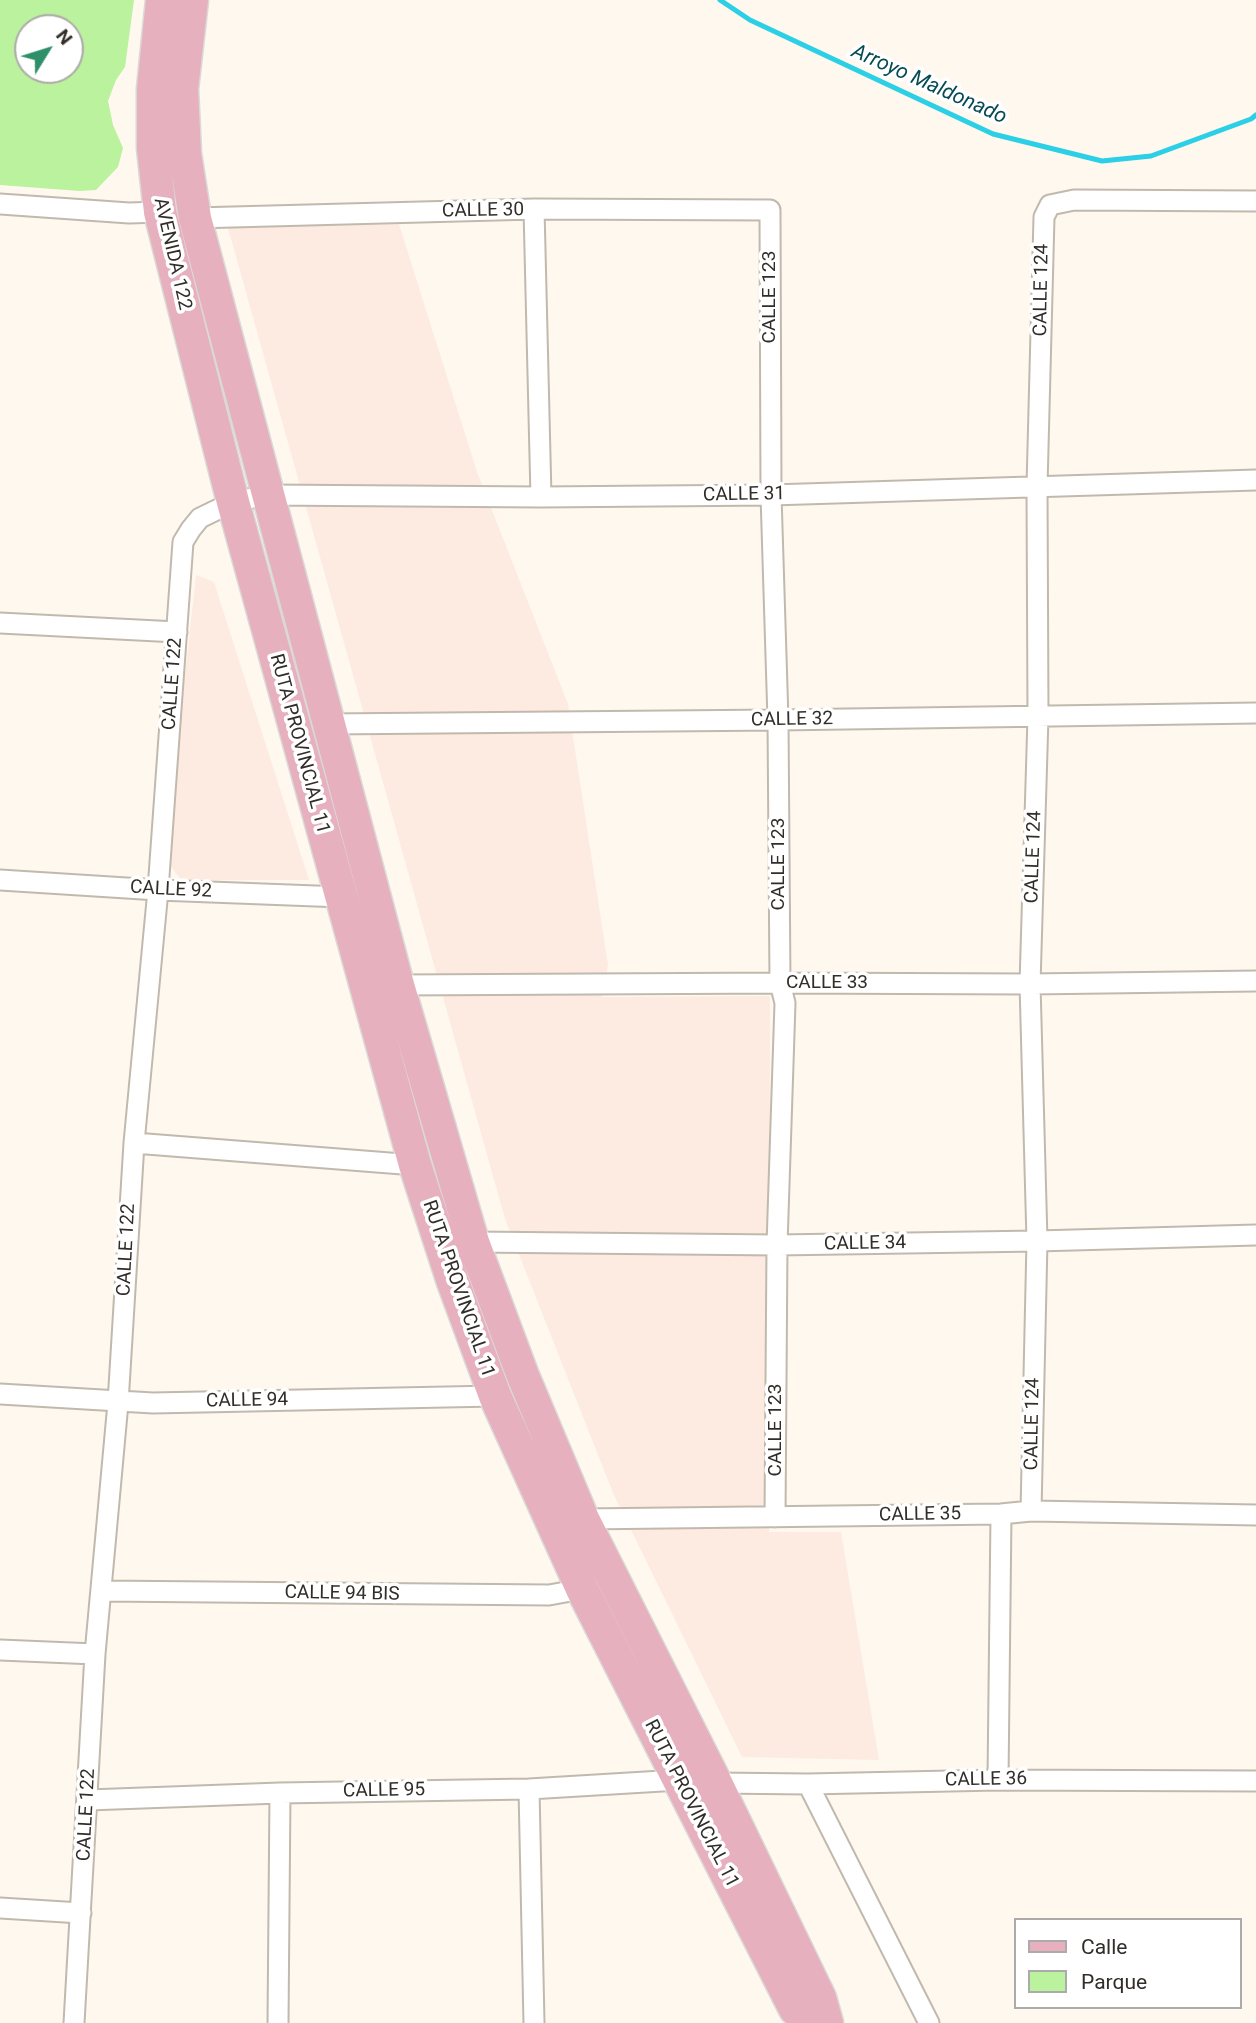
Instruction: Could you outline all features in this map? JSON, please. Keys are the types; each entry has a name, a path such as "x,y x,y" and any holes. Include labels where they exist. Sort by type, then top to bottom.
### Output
{"main road":[{"name":"AVENIDA 122","path":"162,0 153,89 153,148 160,212 233,502"},
{"name":"AVENIDA 122","path":"192,0 182,89 185,154 195,218 267,495"},
{"name":"RUTA PROVINCIAL 11","path":"267,495 398,985 473,1241 523,1376 583,1519 716,1783 820,1998 827,2023"},
{"name":"RUTA PROVINCIAL 11","path":"233,502 415,1165 453,1282 495,1396 582,1590 795,2009 811,2023"}],"street":[{"name":"CALLE 124","path":"1031,1511 1037,1241 1030,984 1038,717 1037,486 1044,217 1050,205 1074,200 1256,201"},
{"path":"0,204 129,213 160,212"},
{"path":"534,209 541,496"},
{"name":"CALLE 30","path":"195,218 534,209 770,210"},
{"name":"CALLE 123","path":"770,210 771,495 778,720 780,983 785,1003 777,1245 775,1517"},
{"name":"CALLE 31","path":"233,502 267,495 771,495 1256,480"},
{"name":"CALLE 122","path":"74,2023 95,1654 118,1403 134,1143 158,890 183,542 200,518 233,502"},
{"path":"0,623 177,632"},
{"name":"CALLE 32","path":"328,724 1256,713"},
{"name":"CALLE 92","path":"0,880 158,890 342,897"},
{"name":"CALLE 33","path":"398,985 1256,981"},
{"path":"134,1143 415,1165"},
{"name":"CALLE 34","path":"473,1241 777,1245 1256,1235"},
{"name":"CALLE 94","path":"0,1394 153,1404 495,1396"},
{"name":"CALLE 35","path":"583,1519 1001,1514 1031,1511 1256,1515"},
{"path":"998,1780 1001,1514"},
{"name":"CALLE 94 BIS","path":"102,1591 549,1595 582,1590"},
{"path":"0,1650 95,1654"},
{"name":"CALLE 95","path":"88,1800 529,1788 679,1780"},
{"name":"CALLE 36","path":"716,1783 1256,1781"},
{"path":"808,1784 929,2023"},
{"path":"529,1788 534,2023"},
{"path":"278,2023 279,1793"},
{"path":"0,1908 81,1913"}],"shaded area":[{"path":"399,224 477,472 568,704 608,965 602,997 770,996 769,1532 841,1532 879,1760 742,1757 613,1493 505,1219 228,228"},
{"path":"196,575 214,582 309,880 181,880 165,858"}],"green space":[{"path":"0,0 134,0 125,67 116,80 108,101 113,125 123,148 118,167 96,190 0,185"}],"waterway":[{"name":"Arroyo Maldonado","path":"720,0 750,20 993,134 1102,161 1151,156 1256,115"}]}
